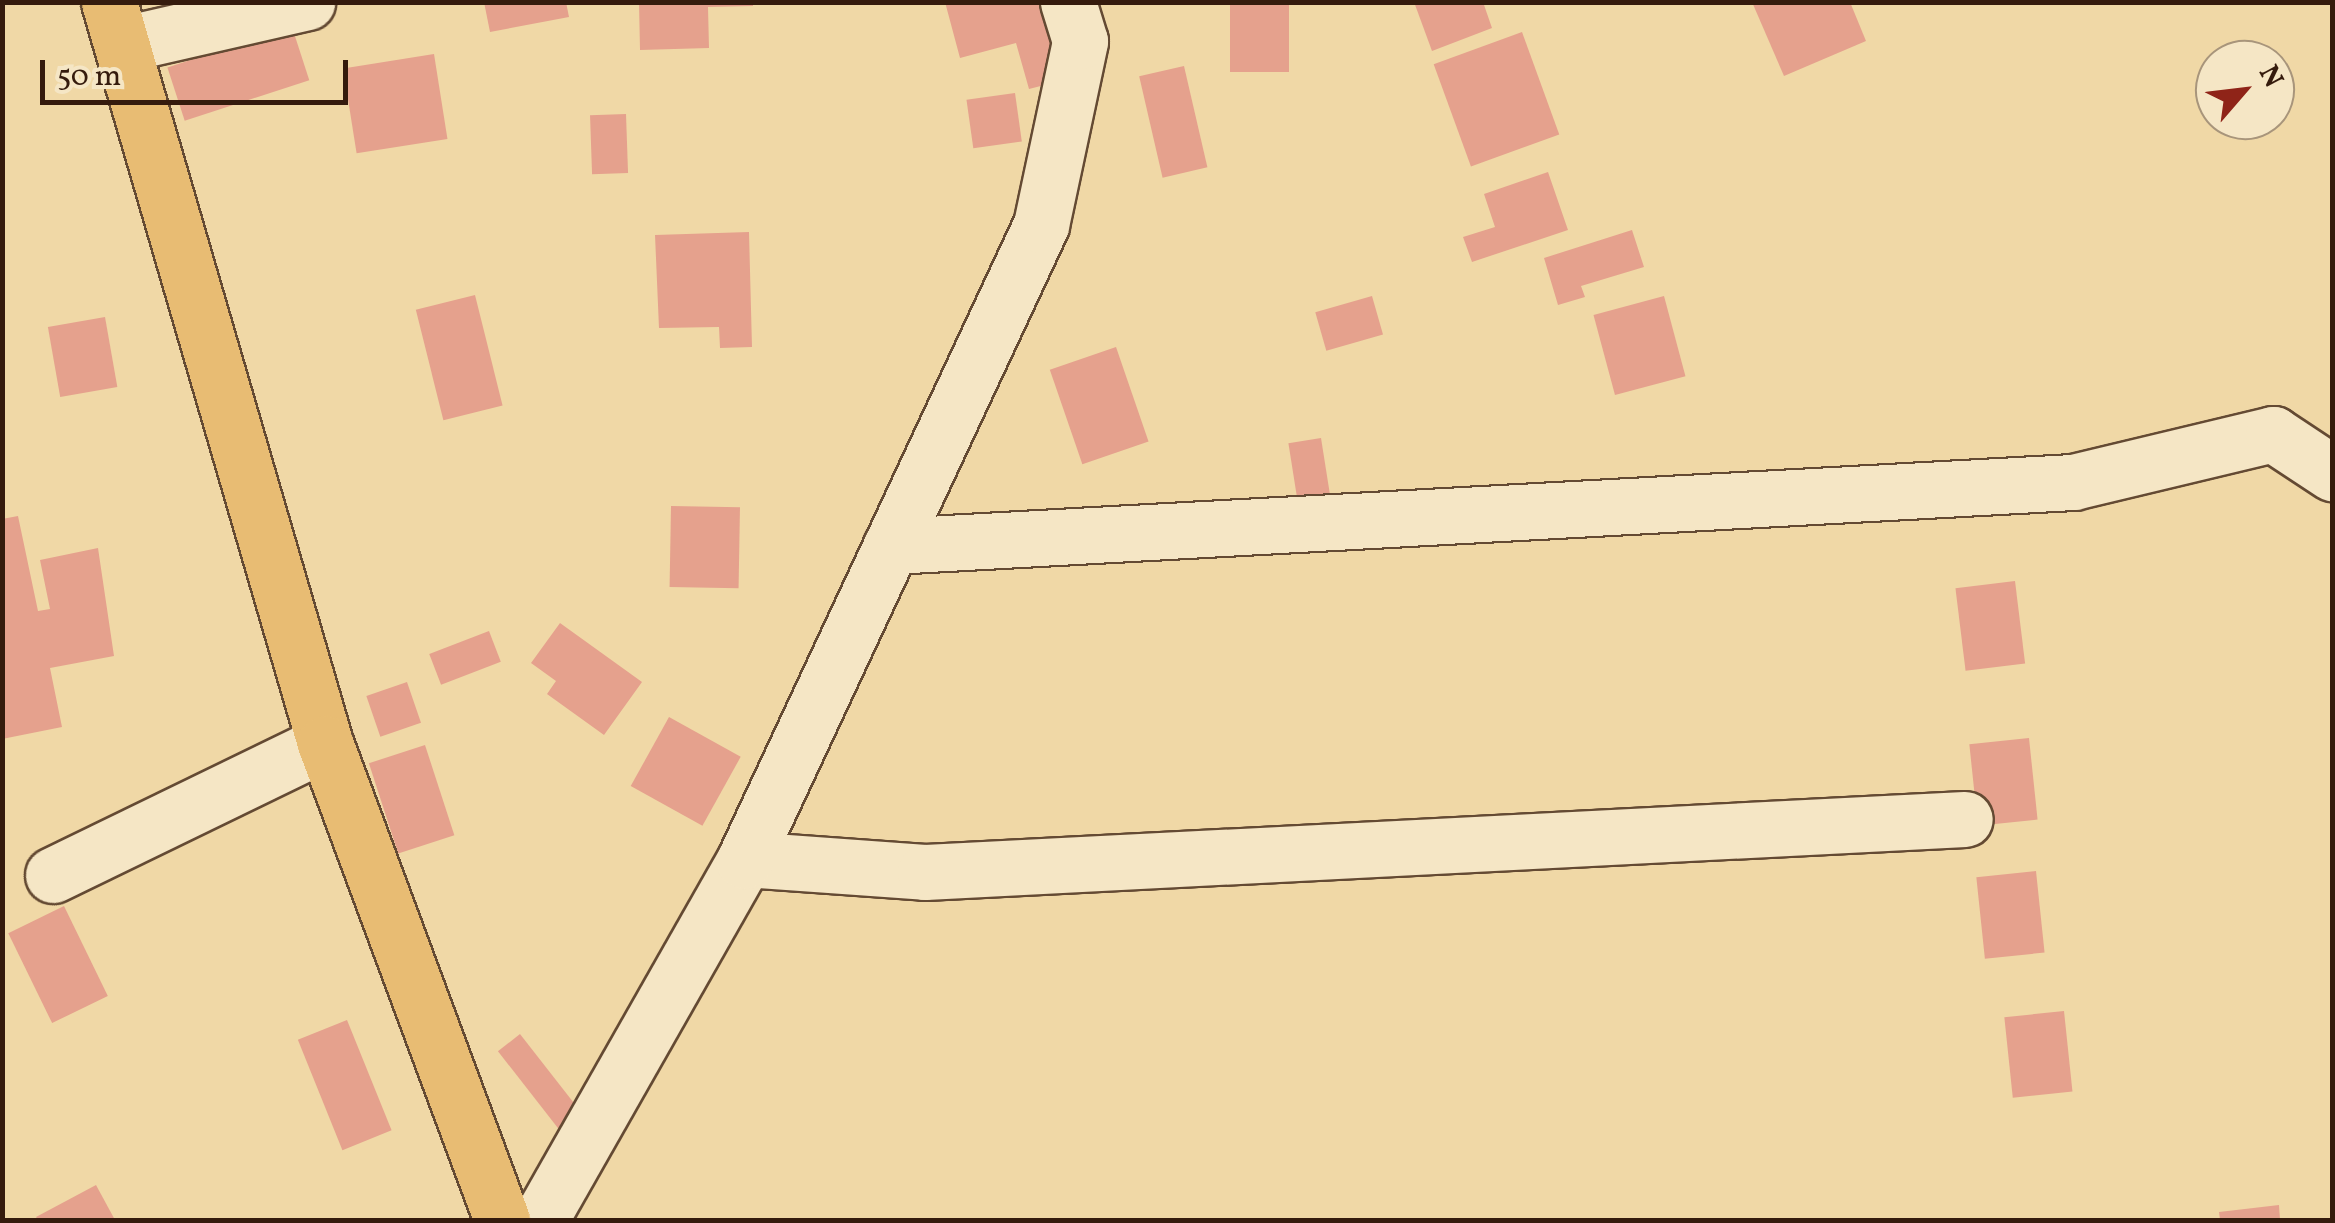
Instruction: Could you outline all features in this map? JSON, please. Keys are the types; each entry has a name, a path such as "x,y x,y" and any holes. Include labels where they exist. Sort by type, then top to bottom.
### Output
{"main road":[{"path":"116,23 325,743 502,1220"}],"street":[{"path":"116,23 307,2"},
{"path":"540,1220 744,859 1041,225 1080,41 1068,2"},
{"path":"891,546 2074,482 2273,434 2332,472"},
{"path":"53,875 325,743"},
{"path":"744,859 925,872 1966,819"}],"building":[{"path":"484,2 566,2 569,17 490,32"},
{"path":"639,2 753,2 753,6 708,7 709,48 640,50"},
{"path":"945,2 1048,2 1068,79 1029,89 1016,43 960,58"},
{"path":"1230,2 1289,2 1289,72 1230,72"},
{"path":"1414,2 1483,2 1492,28 1432,51"},
{"path":"1752,2 1850,2 1866,41 1784,76"},
{"path":"292,27 309,80 185,121 167,67"},
{"path":"1522,32 1559,134 1471,167 1434,64"},
{"path":"434,54 447,139 357,153 343,68"},
{"path":"1184,66 1207,167 1163,178 1139,76"},
{"path":"1015,93 1022,142 973,148 966,100"},
{"path":"626,114 628,173 592,174 590,115"},
{"path":"1548,172 1568,230 1472,262 1463,237 1495,227 1484,194"},
{"path":"1632,230 1644,267 1581,286 1585,297 1558,305 1544,258"},
{"path":"749,232 752,347 720,348 719,327 659,328 655,235"},
{"path":"475,295 503,406 443,420 416,310"},
{"path":"1372,296 1383,334 1326,351 1315,312"},
{"path":"1664,296 1685,376 1615,395 1593,315"},
{"path":"105,317 117,387 60,397 48,327"},
{"path":"1116,347 1149,442 1082,464 1050,370"},
{"path":"1321,438 1333,512 1300,517 1288,443"},
{"path":"671,506 740,507 739,588 670,587"},
{"path":"18,516 38,611 50,609 40,560 98,548 114,656 50,668 62,727 2,739 2,519"},
{"path":"2015,581 2025,663 1966,671 1955,588"},
{"path":"560,623 642,682 604,735 547,694 556,681 531,663"},
{"path":"489,631 501,662 441,685 429,654"},
{"path":"407,682 421,723 380,737 366,696"},
{"path":"669,717 741,757 702,826 631,786"},
{"path":"2029,738 2038,820 1978,826 1969,744"},
{"path":"425,745 454,835 398,854 369,763"},
{"path":"2036,871 2045,953 1985,959 1976,877"},
{"path":"64,906 108,996 52,1023 8,933"},
{"path":"2064,1011 2072,1092 2013,1098 2004,1017"},
{"path":"347,1020 392,1130 342,1150 298,1040"},
{"path":"520,1034 580,1111 558,1128 498,1051"},
{"path":"96,1185 115,1220 36,1217"},
{"path":"2279,1205 2280,1220 2220,1220 2219,1212"}]}
